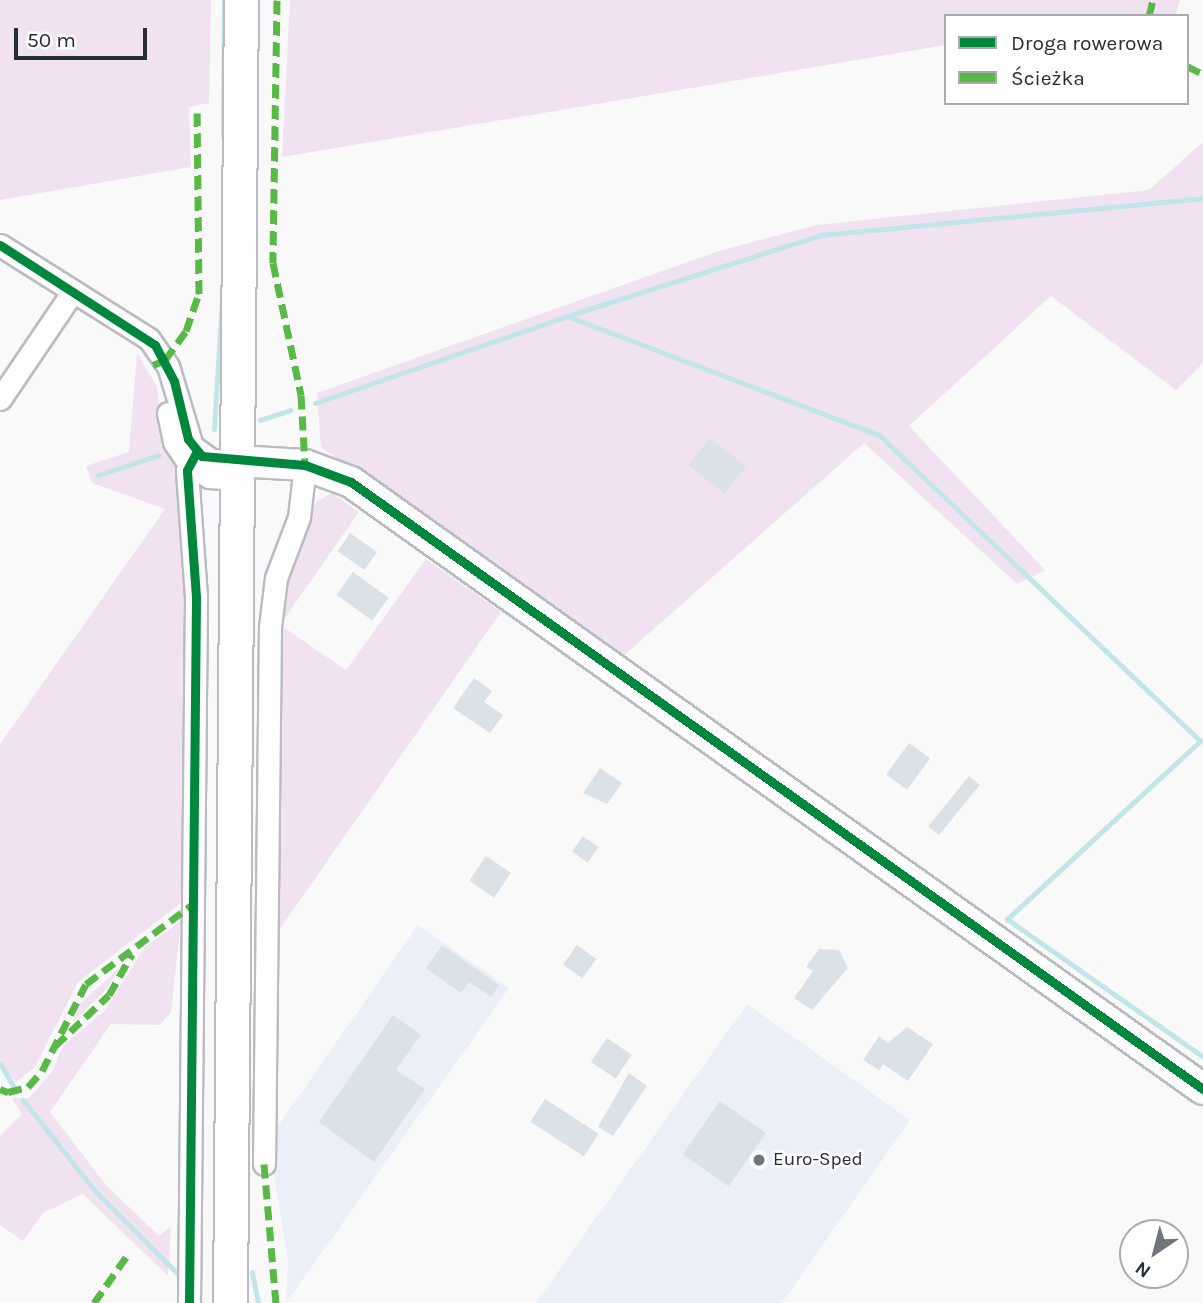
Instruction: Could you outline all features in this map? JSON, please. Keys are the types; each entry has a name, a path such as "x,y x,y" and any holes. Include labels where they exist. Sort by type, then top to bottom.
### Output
{"main road":[{"path":"230,1303 241,0"}],"street":[{"path":"0,245 161,352 192,456 196,597 189,1303"},
{"path":"0,398 73,291"},
{"path":"192,456 209,477 237,470 305,473 373,503 1203,1089"},
{"path":"264,1164 270,627 273,590 299,517 305,473"}],"shaded area":[{"path":"0,0 211,0 209,103 189,107 191,167 0,200"},
{"path":"290,0 1180,0 1176,14 944,14 944,45 282,157"},
{"path":"1203,142 1203,363 1176,390 1051,296 909,426 1045,570 1017,584 864,443 621,658 321,447 317,393 719,251 817,225 1149,190"},
{"path":"137,353 157,387 162,437 175,467 187,543 181,903 78,982 35,1067 16,1082 0,1065 0,744 165,509 92,483 86,466 129,452"},
{"path":"332,493 359,512 280,625 287,575 316,502"},
{"path":"426,559 501,612 275,936 280,625 346,670"},
{"path":"181,921 171,1012 160,1025 111,1024 50,1112 105,1184 159,1236 171,1226 168,1276 83,1194 43,1213 23,1241 0,1225 0,1136 22,1114 12,1098 29,1098 51,1073 63,1046 105,1010 145,947"},
{"path":"418,925 509,988 286,1303 288,1262 269,1139"},
{"path":"120,967 107,989 73,1022 80,1004"},
{"name":"Euro-Sped","path":"747,1004 910,1120 782,1303 536,1303"}],"building":[{"path":"710,438 746,466 725,494 688,466"},
{"path":"350,533 377,552 364,570 337,551"},
{"path":"353,572 389,598 372,621 337,595"},
{"path":"474,678 492,691 484,702 503,715 490,733 453,708"},
{"path":"909,743 930,758 907,790 886,775"},
{"path":"600,768 622,783 607,804 583,793"},
{"path":"969,776 980,785 939,835 928,827"},
{"path":"583,836 599,847 588,862 572,852"},
{"path":"486,856 511,873 494,898 469,881"},
{"path":"442,945 499,985 491,997 469,982 461,993 426,968"},
{"path":"577,945 596,959 582,979 563,964"},
{"path":"819,949 839,950 848,968 812,1010 794,998 813,971 806,967"},
{"path":"393,1015 421,1035 396,1070 425,1089 374,1162 319,1122"},
{"path":"907,1027 933,1044 908,1081 883,1064 879,1070 863,1060 879,1036 888,1043"},
{"path":"607,1038 632,1055 616,1079 591,1062"},
{"path":"629,1073 647,1086 613,1136 598,1127"},
{"path":"545,1099 599,1134 584,1157 530,1122"},
{"path":"720,1101 766,1133 729,1186 683,1154"}],"waterway":[{"path":"223,137 224,0"},
{"path":"567,316 821,235 1203,198"},
{"path":"214,429 222,297"},
{"path":"315,403 567,316 879,435 1200,741 1007,919 1203,1057"},
{"path":"260,420 290,410"},
{"path":"98,475 159,455"},
{"path":"0,1064 13,1086"},
{"path":"23,1100 96,1192 176,1272"},
{"path":"252,1272 258,1303"}],"marked path":[{"path":"277,0 273,263 301,395 305,465"},
{"path":"1150,14 1153,0"},
{"path":"1189,67 1203,74"},
{"path":"153,365 165,360 186,331 199,294 197,113"},
{"path":"0,1089 8,1092 28,1087 42,1071 86,984 193,904"},
{"path":"55,1046 109,995 132,954"},
{"path":"264,1164 276,1303"},
{"path":"94,1303 128,1254"}],"cycle path":[{"path":"0,245 155,345 174,381 188,439 202,456 305,465 351,482 1203,1089"},
{"path":"189,1303 196,597 187,470 197,451"}],"place":[{"name":"Euro-Sped","path":"759,1160"}]}
